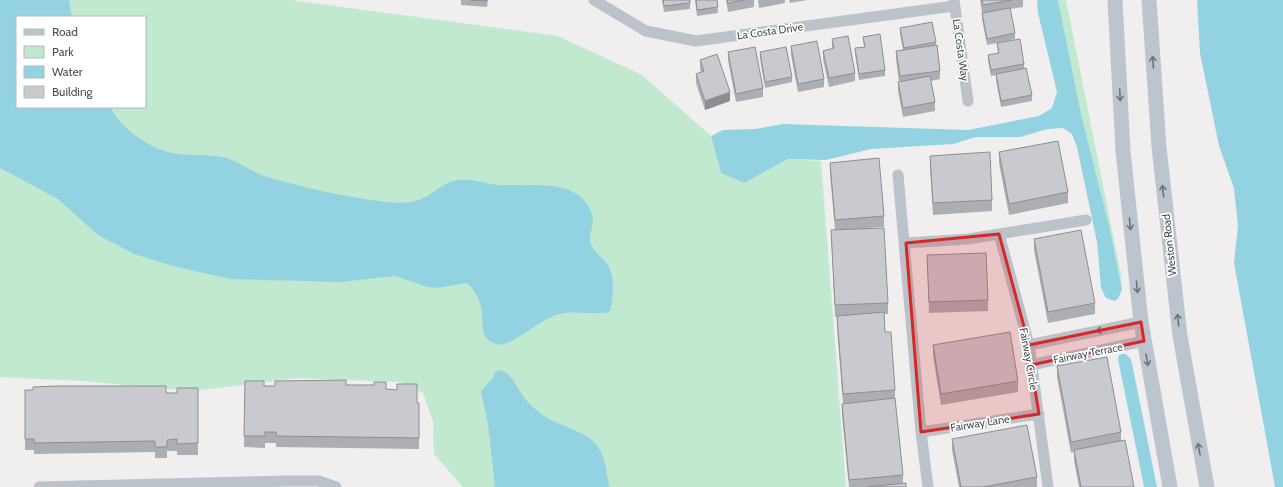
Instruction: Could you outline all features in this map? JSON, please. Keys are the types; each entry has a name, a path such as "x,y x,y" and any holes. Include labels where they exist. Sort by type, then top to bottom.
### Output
{"main road":[{"path":"1115,0 1123,151 1140,322 1170,487"},
{"name":"Weston Road","path":"1149,0 1158,147 1180,336 1207,487"}],"street":[{"name":"La Costa Drive","path":"594,0 646,31 696,41 954,3"},
{"name":"La Costa Way","path":"954,3 968,101"},
{"path":"898,175 906,243 921,432 928,487"},
{"path":"906,243 968,239 1086,220"},
{"name":"Fairway Circle","path":"998,234 1029,345 1048,487"},
{"name":"Fairway Terrace","path":"1029,345 1140,322"},
{"name":"Fairway Terrace","path":"1031,365 1144,341"},
{"name":"Fairway Lane","path":"921,432 1039,414"},
{"path":"39,487 289,481 319,481 336,487"}],"highlighted area":[{"path":"999,234 1029,345 1141,322 1144,341 1031,365 1039,414 921,432 906,243"}],"green space":[{"path":"0,0 290,0 558,36 642,75 711,136 721,173 744,183 788,159 821,161 846,487 463,487 434,454 433,421 423,393 400,382 297,378 193,391 82,381 0,377"},
{"path":"1058,0 1066,0 1121,275 1122,289 1109,225 1081,114"}],"water":[{"path":"0,0 69,0 72,16 16,16 16,108 112,108 121,122 136,136 164,151 178,154 222,157 234,161 267,177 355,198 396,203 412,202 422,199 447,183 460,180 472,180 495,185 540,185 566,189 577,194 586,203 592,215 593,221 590,240 592,247 608,265 612,275 613,292 611,309 609,312 602,313 563,313 556,315 515,339 501,345 493,343 485,336 478,297 467,283 437,288 427,287 395,276 341,282 230,279 173,266 134,254 98,235 58,199 0,168"},
{"path":"1037,0 1058,0 1081,114 1109,225 1122,289 1118,299 1114,301 1106,298 1101,288 1097,242 1077,147 1072,134 1063,128 1048,129 1020,137 976,137 953,144 871,149 826,160 788,159 744,183 721,173 711,136 723,130 755,129 783,124 968,130 1039,116 1052,108 1057,92 1038,13"},
{"path":"1197,0 1283,0 1283,487 1275,487 1234,263 1238,226 1234,188 1219,146 1200,53"},
{"path":"1126,354 1131,359 1157,487 1144,487 1118,359 1119,355"},
{"path":"500,370 511,377 526,399 541,414 577,431 595,443 603,458 609,487 495,487 488,424 481,391 493,378 494,373"}],"building":[{"path":"663,0 690,0 690,3 664,6"},
{"path":"696,0 717,0 718,7 697,10"},
{"path":"727,0 744,0 728,3"},
{"path":"982,0 1012,0 983,5"},
{"path":"1010,8 1015,33 987,39 982,13"},
{"path":"932,22 936,42 904,48 900,28"},
{"path":"880,34 885,70 859,74 855,48 865,47 863,37"},
{"path":"848,36 855,73 829,78 823,51 834,48 832,39"},
{"path":"1020,39 1024,64 991,70 988,55 999,53 997,43"},
{"path":"817,41 824,79 798,84 791,46"},
{"path":"937,45 940,71 900,76 896,51"},
{"path":"755,47 763,88 736,94 728,52"},
{"path":"786,47 792,77 765,82 760,52"},
{"path":"717,54 730,92 705,101 696,74 704,71 700,60"},
{"path":"1026,68 1032,95 1001,101 996,74"},
{"path":"930,76 935,102 903,108 898,82"},
{"path":"1058,141 1068,192 1009,204 999,152"},
{"path":"990,152 992,200 933,203 930,156"},
{"path":"879,158 884,216 835,220 830,163"},
{"path":"884,228 888,303 835,305 831,230"},
{"path":"1081,230 1095,303 1048,312 1034,239"},
{"path":"986,253 988,300 929,302 927,255"},
{"path":"884,312 885,332 891,332 895,390 843,394 837,316"},
{"path":"1010,332 1018,381 941,394 933,345"},
{"path":"1107,357 1121,432 1071,442 1057,366"},
{"path":"346,380 346,385 374,385 374,382 386,382 386,389 397,390 397,384 417,384 417,403 419,403 419,438 276,436 276,432 265,432 265,436 244,436 245,381 264,381 264,386 275,386 275,381"},
{"path":"166,386 166,393 177,393 177,388 198,388 198,443 177,444 177,439 167,440 167,447 155,447 155,441 34,443 34,439 25,439 25,390 33,390 33,387"},
{"path":"895,398 903,475 849,480 842,404"},
{"path":"1027,425 1037,477 983,487 961,487 952,439"},
{"path":"1125,440 1134,487 1081,487 1074,450"},
{"path":"906,483 906,487 867,487"}]}
